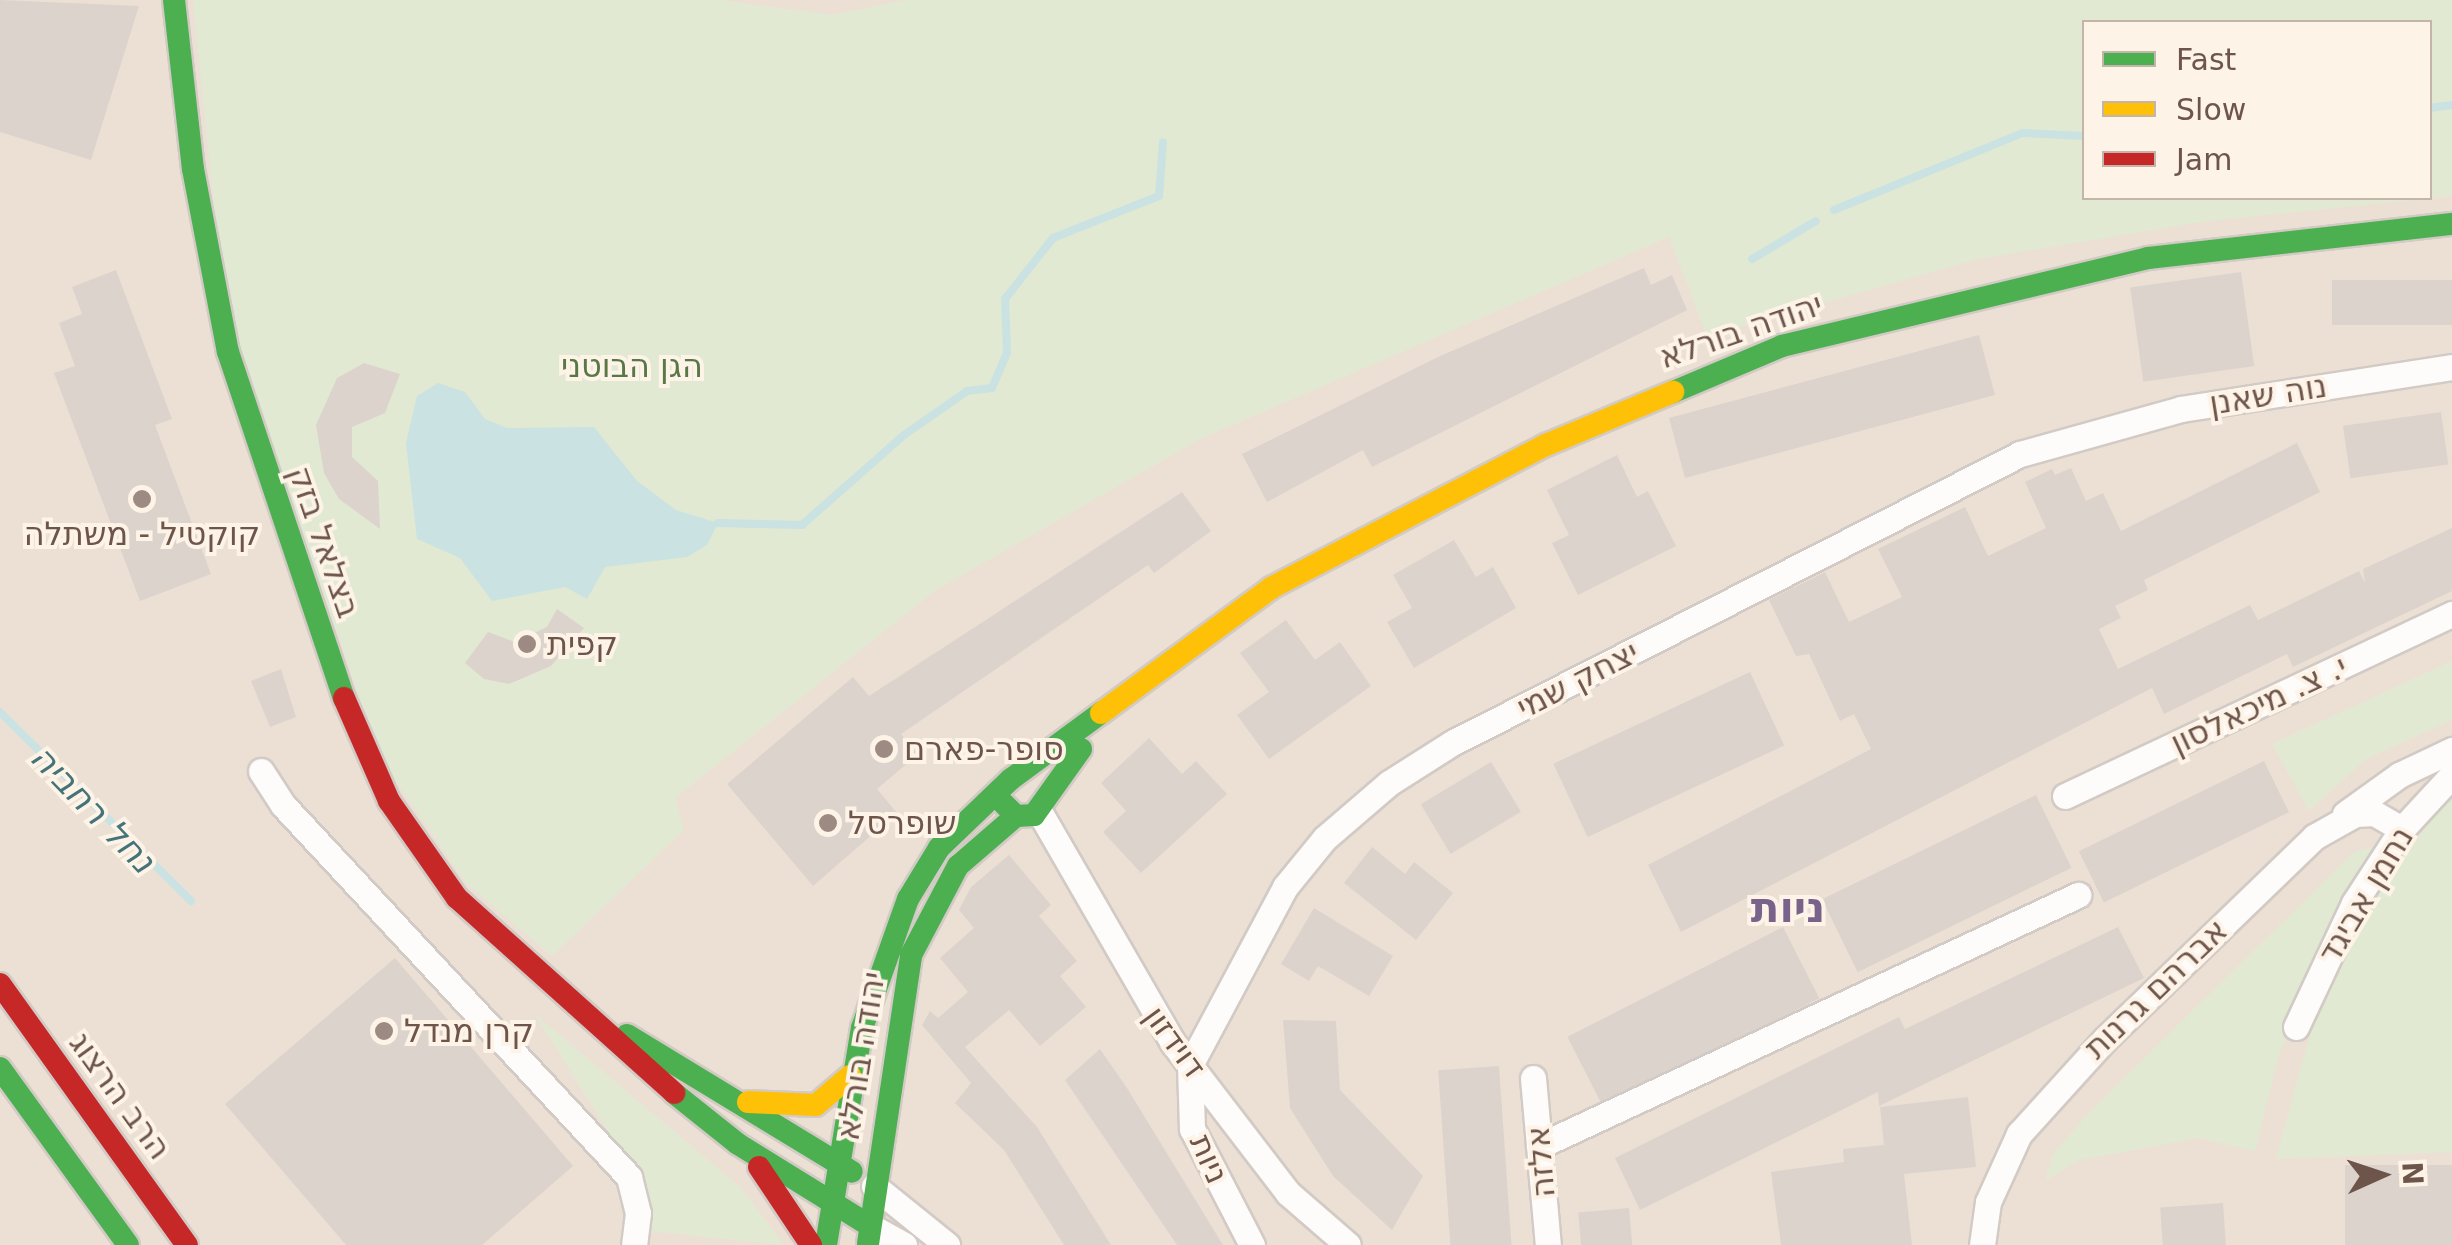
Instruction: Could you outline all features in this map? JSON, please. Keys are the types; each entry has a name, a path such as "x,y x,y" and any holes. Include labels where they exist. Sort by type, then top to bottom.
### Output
{"street":[{"name":"בצלאל בזק","path":"174,0 193,169 228,352 349,714 389,800 457,898 738,1144 830,1202 869,1235"},
{"name":"יהודה בורלא","path":"826,1245 850,1076 908,899 939,848 1022,775 1271,588 1430,501 1734,363 2148,258 2452,224"},
{"name":"נוה שאנן","path":"2084,430 2452,367"},
{"name":"יצחק שמי","path":"1190,1065 1285,887 1376,794 1452,743 1710,614 1940,492 2084,430"},
{"name":"י. צ. מיכאלסון","path":"2065,796 2452,614"},
{"name":"יהודה בורלא","path":"869,1235 911,954 958,866 1033,808 1124,698"},
{"path":"2314,837 2400,774 2452,750"},
{"path":"261,771 283,805 630,1177 638,1213 634,1245"},
{"name":"נחמן אביגד","path":"2296,1027 2354,903 2402,829 2452,774"},
{"path":"1003,793 1033,808 1038,780 1022,775"},
{"name":"דוידזון","path":"1033,808 1135,986 1190,1065 1288,1194 1348,1245"},
{"name":"אברהם גרנות","path":"1982,1245 2000,1170 2052,1091 2314,837 2355,814 2374,813 2402,829"},
{"path":"1539,1146 2078,895"},
{"name":"הרב הרצוג","path":"0,984 187,1245"},
{"name":"בצלאל בזק","path":"595,1018 739,1100 874,1186"},
{"name":"ניות","path":"1190,1065 1192,1129 1252,1245"},
{"path":"0,1068 128,1245"},
{"path":"739,1100 816,1106 850,1076"},
{"name":"אלזה","path":"1533,1078 1548,1245"},
{"path":"738,1144 810,1245"},
{"path":"874,1186 947,1245"},
{"path":"869,1235 904,1245"}],"shaded area":[{"path":"0,0 2452,0 2452,1245 0,1245"}],"green space":[{"name":"הגן הבוטני","path":"193,0 719,0 832,15 906,0 2452,0 2452,196 2432,198 2432,20 2082,20 2082,200 2413,200 2208,221 1978,259 1707,336 1669,237 1200,439 936,590 675,798 684,830 552,956 467,884 381,760 242,359 218,244"},
{"path":"2452,661 2452,720 2366,759 2309,811 2272,744"},
{"path":"2452,791 2452,1152 2276,1159 2321,994 2359,919"},
{"path":"2382,844 2338,911 2278,1057 2255,1151 2199,1138 2079,1160 2045,1181 2053,1154 2088,1114 2353,853"},
{"path":"534,1013 741,1188 784,1245 651,1231 637,1177"}],"water":[{"path":"438,383 465,392 485,419 507,428 594,427 637,481 676,510 718,523 707,545 687,557 605,567 587,599 565,587 492,601 460,558 417,539 406,443 417,396"}],"building":[{"path":"0,0 139,6 91,160 0,132"},
{"path":"1644,268 1651,285 1672,275 1687,310 1372,467 1363,450 1267,502 1242,454 1438,357"},
{"name":"קוקטיל - משתלה","path":"116,270 172,419 155,425 211,574 140,601 54,373 75,366 59,323 82,314 72,287"},
{"path":"2241,272 2254,366 2143,382 2130,288"},
{"path":"2332,280 2452,280 2452,325 2332,325"},
{"path":"1979,335 1995,395 1685,478 1669,418"},
{"path":"364,363 400,374 385,413 352,427 352,457 378,481 380,529 339,499 324,473 316,425 337,378"},
{"path":"2441,412 2448,464 2350,478 2343,426"},
{"path":"2297,443 2320,492 2144,580 2148,590 2115,606 2121,618 2099,629 2118,669 2250,605 2258,620 2359,571 2365,583 2363,569 2452,528 2452,591 2293,667 2287,654 2164,714 2152,688 1681,932 1648,865 1871,749 1854,714 1840,721 1809,654 1796,656 1769,600 1825,572 1849,622 1902,597 1878,549 1965,507 1988,556 2046,528 2025,482 2052,469 2055,475 2071,468 2086,501 2103,493 2121,531"},
{"path":"1617,455 1637,497 1648,491 1676,546 1578,595 1552,543 1569,535 1547,490"},
{"path":"1182,492 1211,531 1154,573 1148,565 901,734 918,754 877,789 897,813 813,886 727,784 853,677 869,696"},
{"path":"1454,540 1476,577 1493,567 1516,608 1414,668 1387,622 1412,608 1393,575"},
{"name":"קפית","path":"557,609 584,628 551,666 509,684 484,679 465,663 488,632 515,642 547,627"},
{"path":"1286,620 1315,660 1340,642 1371,686 1269,759 1237,715 1269,692 1240,653"},
{"path":"281,669 296,717 270,727 251,681"},
{"path":"1750,672 1784,745 1588,837 1553,764"},
{"path":"1149,738 1182,774 1196,761 1227,794 1141,873 1103,832 1126,811 1101,783"},
{"path":"2264,761 2289,812 2104,903 2079,851"},
{"path":"1491,762 1521,812 1451,854 1421,804"},
{"path":"2036,795 2072,868 1858,972 1822,899"},
{"path":"1372,847 1405,874 1414,862 1453,893 1416,940 1344,883"},
{"path":"1009,855 1051,905 1039,916 1077,961 1060,976 1086,1007 1040,1046 1009,1010 965,1047 1037,1127 1111,1245 1064,1245 1004,1150 955,1103 971,1083 922,1025 930,1011 938,1018 968,992 940,958 974,928 959,910 971,887"},
{"path":"1314,908 1393,956 1369,996 1318,966 1309,981 1281,964"},
{"path":"1783,927 1819,998 1604,1108 1567,1037"},
{"path":"2118,927 2144,978 1879,1106 1878,1092 1640,1210 1615,1158 1899,1017 1905,1029"},
{"name":"קרן מנדל","path":"395,958 573,1166 482,1245 346,1245 225,1104"},
{"path":"1283,1020 1336,1021 1340,1090 1423,1176 1392,1230 1333,1176 1290,1108"},
{"path":"1100,1049 1223,1245 1177,1245 1065,1080"},
{"path":"1499,1066 1512,1245 1450,1245 1438,1070"},
{"path":"1968,1097 1976,1167 1904,1174 1912,1245 1781,1245 1771,1172 1844,1162 1843,1149 1884,1145 1880,1107"},
{"path":"2345,1165 2452,1165 2452,1245 2345,1245"},
{"path":"2223,1203 2226,1245 2163,1245 2160,1207"},
{"path":"1629,1208 1632,1245 1581,1245 1578,1212"}],"waterway":[{"path":"2432,108 2452,105"},
{"path":"1834,210 2023,133 2082,136"},
{"path":"718,523 802,525 904,435 967,391 992,388 1007,353 1005,299 1053,238 1159,196 1163,142"},
{"path":"1752,259 1816,221"},
{"name":"נחל רחביה","path":"0,712 191,901"}],"traffic: fast":[{"path":"174,0 193,169 228,352 344,698"},
{"path":"1673,392 1782,346 2148,258 2452,224"},
{"path":"826,1245 862,1028 908,899 939,848 1011,779 1101,713"},
{"path":"1004,804 1016,816 1034,815 1081,749"},
{"path":"868,1244 911,955 958,866 1016,816"},
{"path":"627,1035 852,1172"},
{"path":"0,1068 128,1245"},
{"path":"674,1093 738,1144 870,1226"}],"traffic: slow":[{"path":"1101,713 1271,588 1546,445 1673,392"},
{"path":"748,1102 816,1105 850,1076"}],"traffic: jam":[{"path":"344,698 389,801 457,898 674,1093"},
{"path":"0,984 187,1245"},
{"path":"759,1167 811,1245"}],"place":[{"name":"קוקטיל - משתלה","path":"142,499"},
{"name":"קפית","path":"527,644"},
{"name":"סופר-פארם","path":"884,749"},
{"name":"שופרסל","path":"828,823"},
{"name":"קרן מנדל","path":"384,1031"}],"district":[{"name":"ניות","path":"1788,908"}]}
